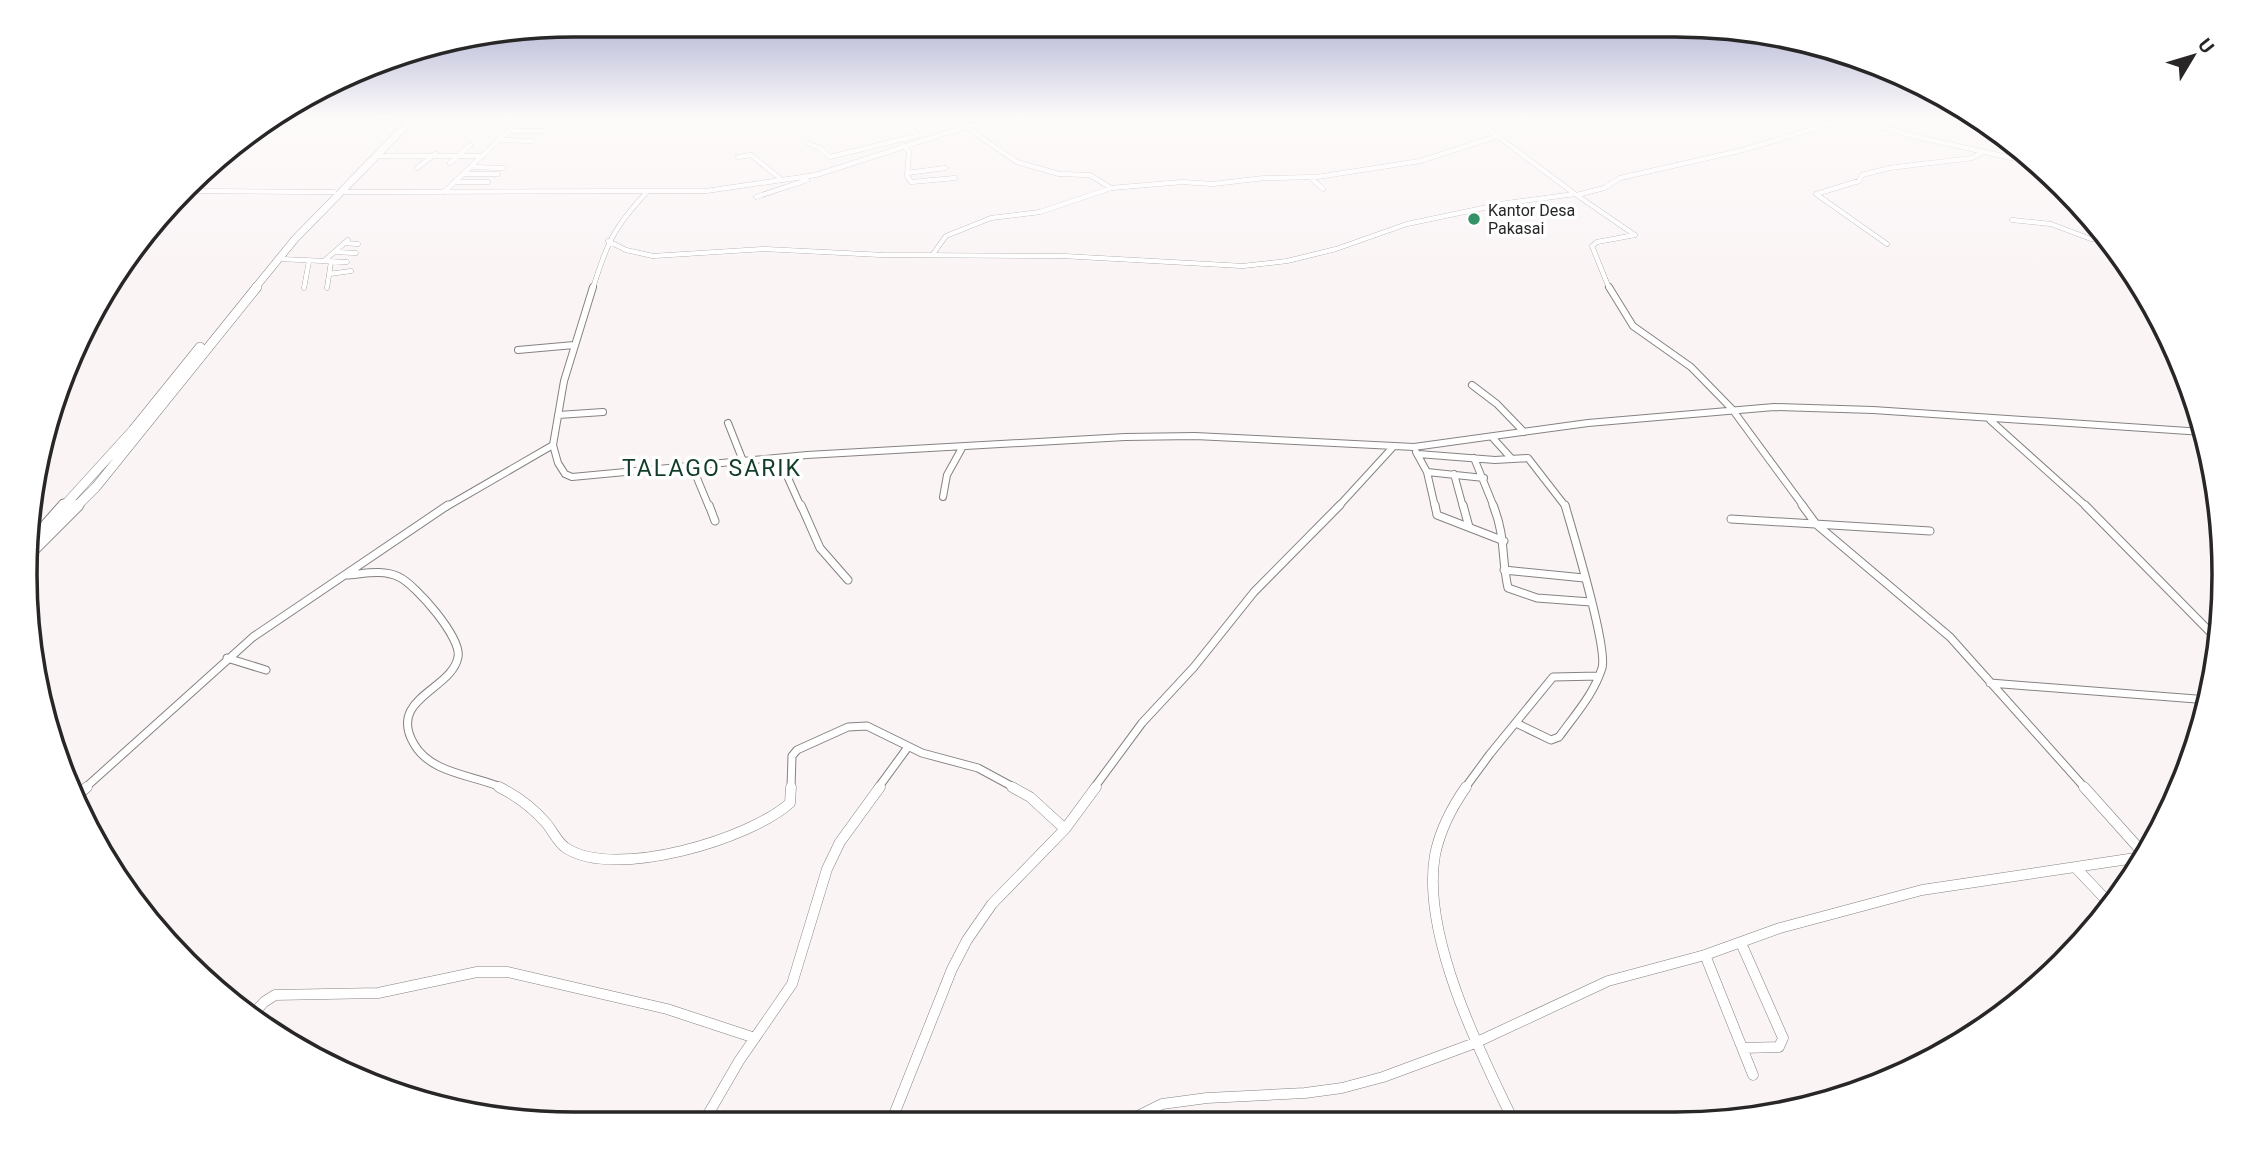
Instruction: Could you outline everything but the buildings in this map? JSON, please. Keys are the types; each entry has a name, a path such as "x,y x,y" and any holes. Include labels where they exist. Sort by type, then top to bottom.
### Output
{"highway":[{"path":"38,534 96,472 282,253 358,171"},
{"path":"338,192 361,171"},
{"path":"38,545 96,487 192,370 282,253"},
{"path":"181,371 192,370"}],"street":[{"path":"444,192 467,171"},
{"path":"770,171 782,180"},
{"path":"756,197 830,171"},
{"path":"925,171 907,173 909,180 914,183 955,178"},
{"path":"1047,171 1059,174 1090,175 1111,188"},
{"path":"933,254 946,236 981,222 996,217 1040,212 1111,188 1310,177 1354,171"},
{"path":"1545,171 1635,235 1597,242 1592,246 1610,291 1633,326 1691,367 1732,409 1816,524 1943,631 2137,848"},
{"path":"608,241 626,250 653,256 747,249 883,255 1063,256 1243,266 1287,261 1336,249 1407,224 1507,203 1604,188 1620,178 1652,171"},
{"path":"1876,171 1860,176 1858,181 1816,194 1887,244"},
{"path":"462,174 498,174"},
{"path":"197,191 698,191 817,175"},
{"path":"1310,177 1323,189"},
{"path":"454,182 488,182"},
{"path":"647,192 621,219 608,241 574,345 560,396 553,445 558,464 565,474 572,477 779,458 1114,438 1195,436 1393,447 1474,458 1531,459 1562,501 1591,602 1603,665 1599,676 1555,739 1516,723"},
{"path":"2012,220 2051,224 2095,239"},
{"path":"324,261 346,241 358,244"},
{"path":"335,252 356,253"},
{"path":"282,253 309,261 347,262"},
{"path":"304,289 309,261"},
{"path":"327,289 331,262"},
{"path":"329,274 351,271"},
{"path":"518,350 574,345"},
{"path":"1472,385 1497,404 1524,432"},
{"path":"1416,451 1524,432 1732,409 1810,407 2193,431"},
{"path":"558,415 603,412"},
{"path":"1990,420 2088,508 2209,631"},
{"path":"729,423 743,461"},
{"path":"1492,437 1511,458"},
{"path":"82,790 253,637 467,493 553,445"},
{"path":"895,1112 951,969 992,904 1065,829 1142,723 1194,667 1254,592 1321,526 1393,447"},
{"path":"943,497 947,475 962,448"},
{"path":"1416,451 1427,472 1436,514 1504,541"},
{"path":"779,458 820,548 848,580"},
{"path":"1474,458 1499,515 1508,588 1514,592 1542,598 1591,602"},
{"path":"692,466 715,521"},
{"path":"1427,472 1484,478"},
{"path":"1454,474 1469,527"},
{"path":"1731,519 1930,531"},
{"path":"1504,570 1584,578"},
{"path":"346,575 385,573 405,581 417,591 461,653 459,662 425,694 407,719 412,743 434,766 476,777 514,796 547,824 561,845 571,851 616,858 651,857 680,850 776,817 790,803 792,757 797,750 848,727 867,726 908,747 978,768 1030,797 1065,829"},
{"path":"227,658 266,670"},
{"path":"1509,1112 1475,1043 1452,974 1432,877 1438,840 1461,792 1553,677 1599,676"},
{"path":"1989,683 2197,699"},
{"path":"710,1112 796,975 833,854 908,747"},
{"path":"1146,1112 1162,1104 1208,1098 1305,1093 1342,1088 1383,1077 1475,1043 1608,981 1705,955 1780,928 1922,890 2132,857"},
{"path":"2075,867 2104,898"},
{"path":"1741,943 1783,1038 1779,1046 1743,1048"},
{"path":"1705,955 1754,1075"},
{"path":"258,1009 275,995 378,993 477,972 499,972 530,975 667,1009 755,1038"}],"place":[{"name":"Kantor Desa Pakasai","path":"1474,219"}],"district":[{"name":"TALAGO SARIK","path":"712,468"}]}
